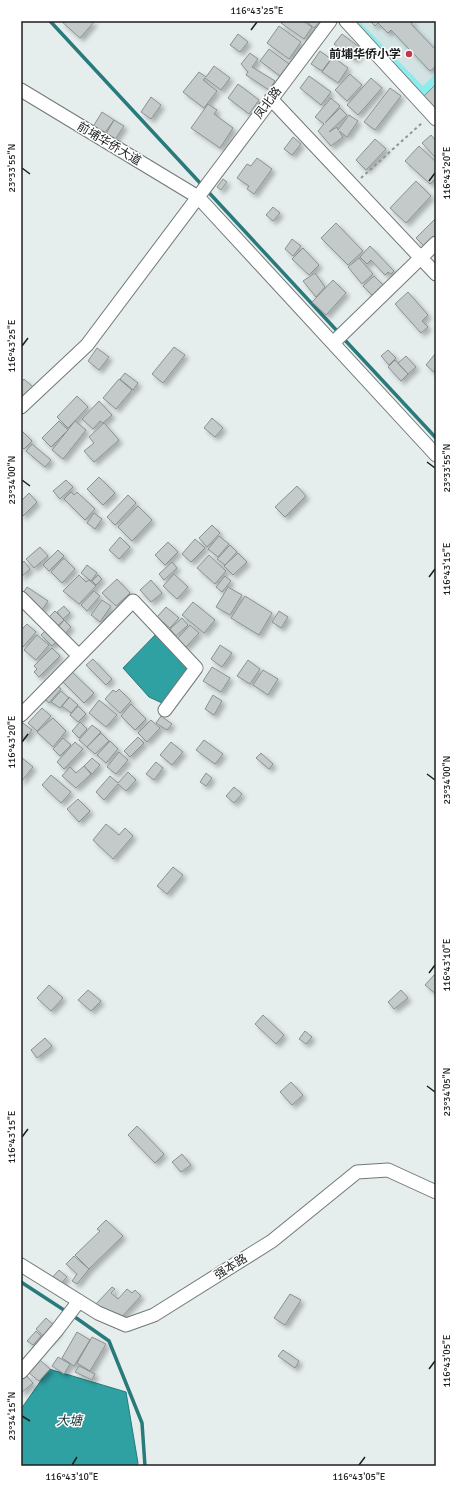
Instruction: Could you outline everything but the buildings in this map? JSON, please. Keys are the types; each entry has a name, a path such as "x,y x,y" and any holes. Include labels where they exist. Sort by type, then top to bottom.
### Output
{"street":[{"name":"凤北路","path":"21,407 87,345 330,21"},
{"path":"346,21 434,117"},
{"name":"前埔华侨大道","path":"21,90 202,191 338,338 436,454"},
{"path":"271,99 436,274"},
{"path":"338,338 436,243"},
{"path":"21,598 79,656"},
{"path":"21,715 133,601 196,668 165,710"},
{"name":"强本路","path":"21,1265 73,1310 98,1313 126,1325 154,1315 272,1241 357,1172 388,1170 436,1192"},
{"path":"21,1372 73,1310"}],"path":[{"path":"353,185 434,117"}],"shaded area":[{"name":"前埔华侨小学","path":"351,21 436,21 436,84 423,97"},
{"path":"351,21 359,21 423,86 436,73 436,84 423,97"}],"water":[{"path":"159,631 190,669 162,703 149,697 123,668"},
{"name":"大塘","path":"49,1369 126,1392 138,1463 137,1466 21,1466 21,1409"}],"waterway":[{"path":"50,21 339,333"},
{"path":"343,338 436,438"},
{"path":"21,1282 67,1312"},
{"path":"72,1315 109,1341 142,1423 145,1466"}],"place":[{"name":"前埔华侨小学","path":"409,54"}]}
